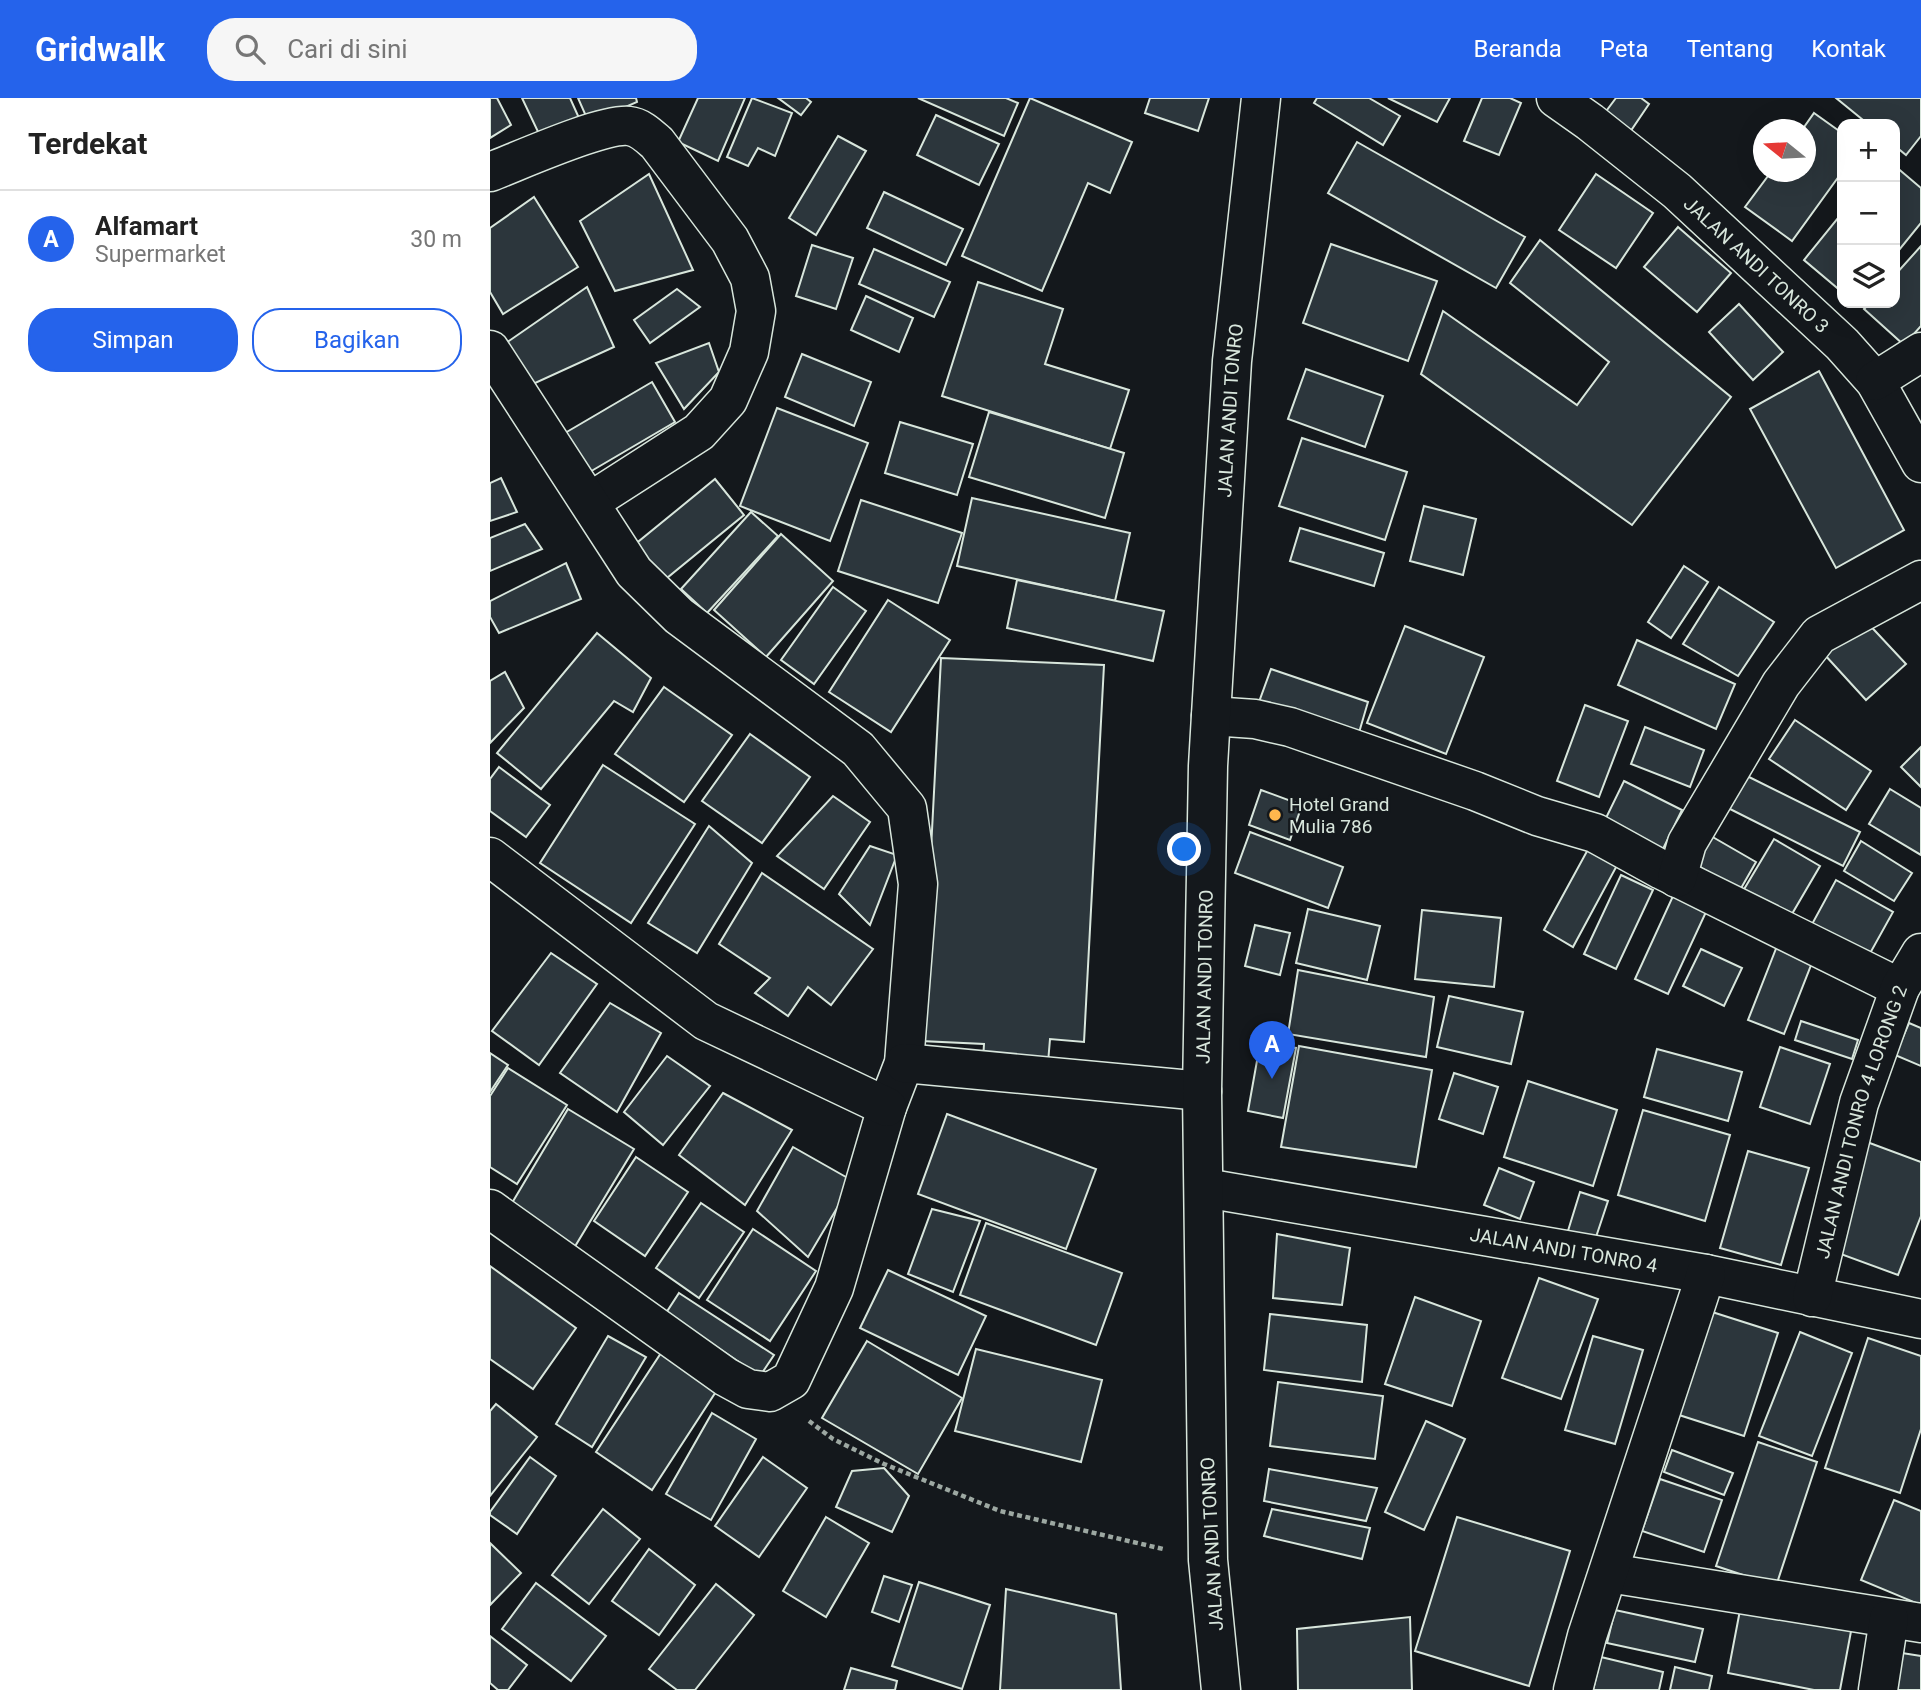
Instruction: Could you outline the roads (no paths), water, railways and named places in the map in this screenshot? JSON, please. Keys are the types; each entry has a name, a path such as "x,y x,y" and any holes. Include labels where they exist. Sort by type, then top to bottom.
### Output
{"street":[{"name":"JALAN ANDI TONRO","path":"1221,1690 1209,1560 1202,1091 1208,766 1232,361 1261,98"},
{"name":"JALAN ANDI TONRO 3","path":"1556,98 1677,191 1842,344 1875,381 1921,463"},
{"path":"490,172 590,133 630,126 657,143 730,240 750,278 756,311 751,339 728,400 699,432 590,502"},
{"path":"490,350 634,572 679,616 858,749 907,808 918,884 904,1063 887,1107 834,1288 791,1380 770,1392 748,1389 726,1377 490,1209"},
{"path":"1875,381 1921,352"},
{"path":"1677,878 1687,843 1781,684 1819,635 1921,580"},
{"path":"1211,716 1255,719 1290,727 1475,791 1537,816 1595,833 1677,878 1900,988"},
{"path":"490,857 706,1021 887,1107"},
{"name":"JALAN ANDI TONRO 4 LORONG 2","path":"1812,1297 1858,1103 1900,988 1921,953"},
{"path":"904,1063 1202,1091"},
{"name":"JALAN ANDI TONRO 4","path":"1205,1188 1706,1274 1921,1319"},
{"path":"1573,1690 1587,1636 1706,1274"},
{"path":"1609,1573 1905,1621 1878,1690"}],"place":[{"name":"Hotel Grand Mulia 786","path":"1275,815"},
{"name":"Alfamart","path":"1272,1079"}]}
